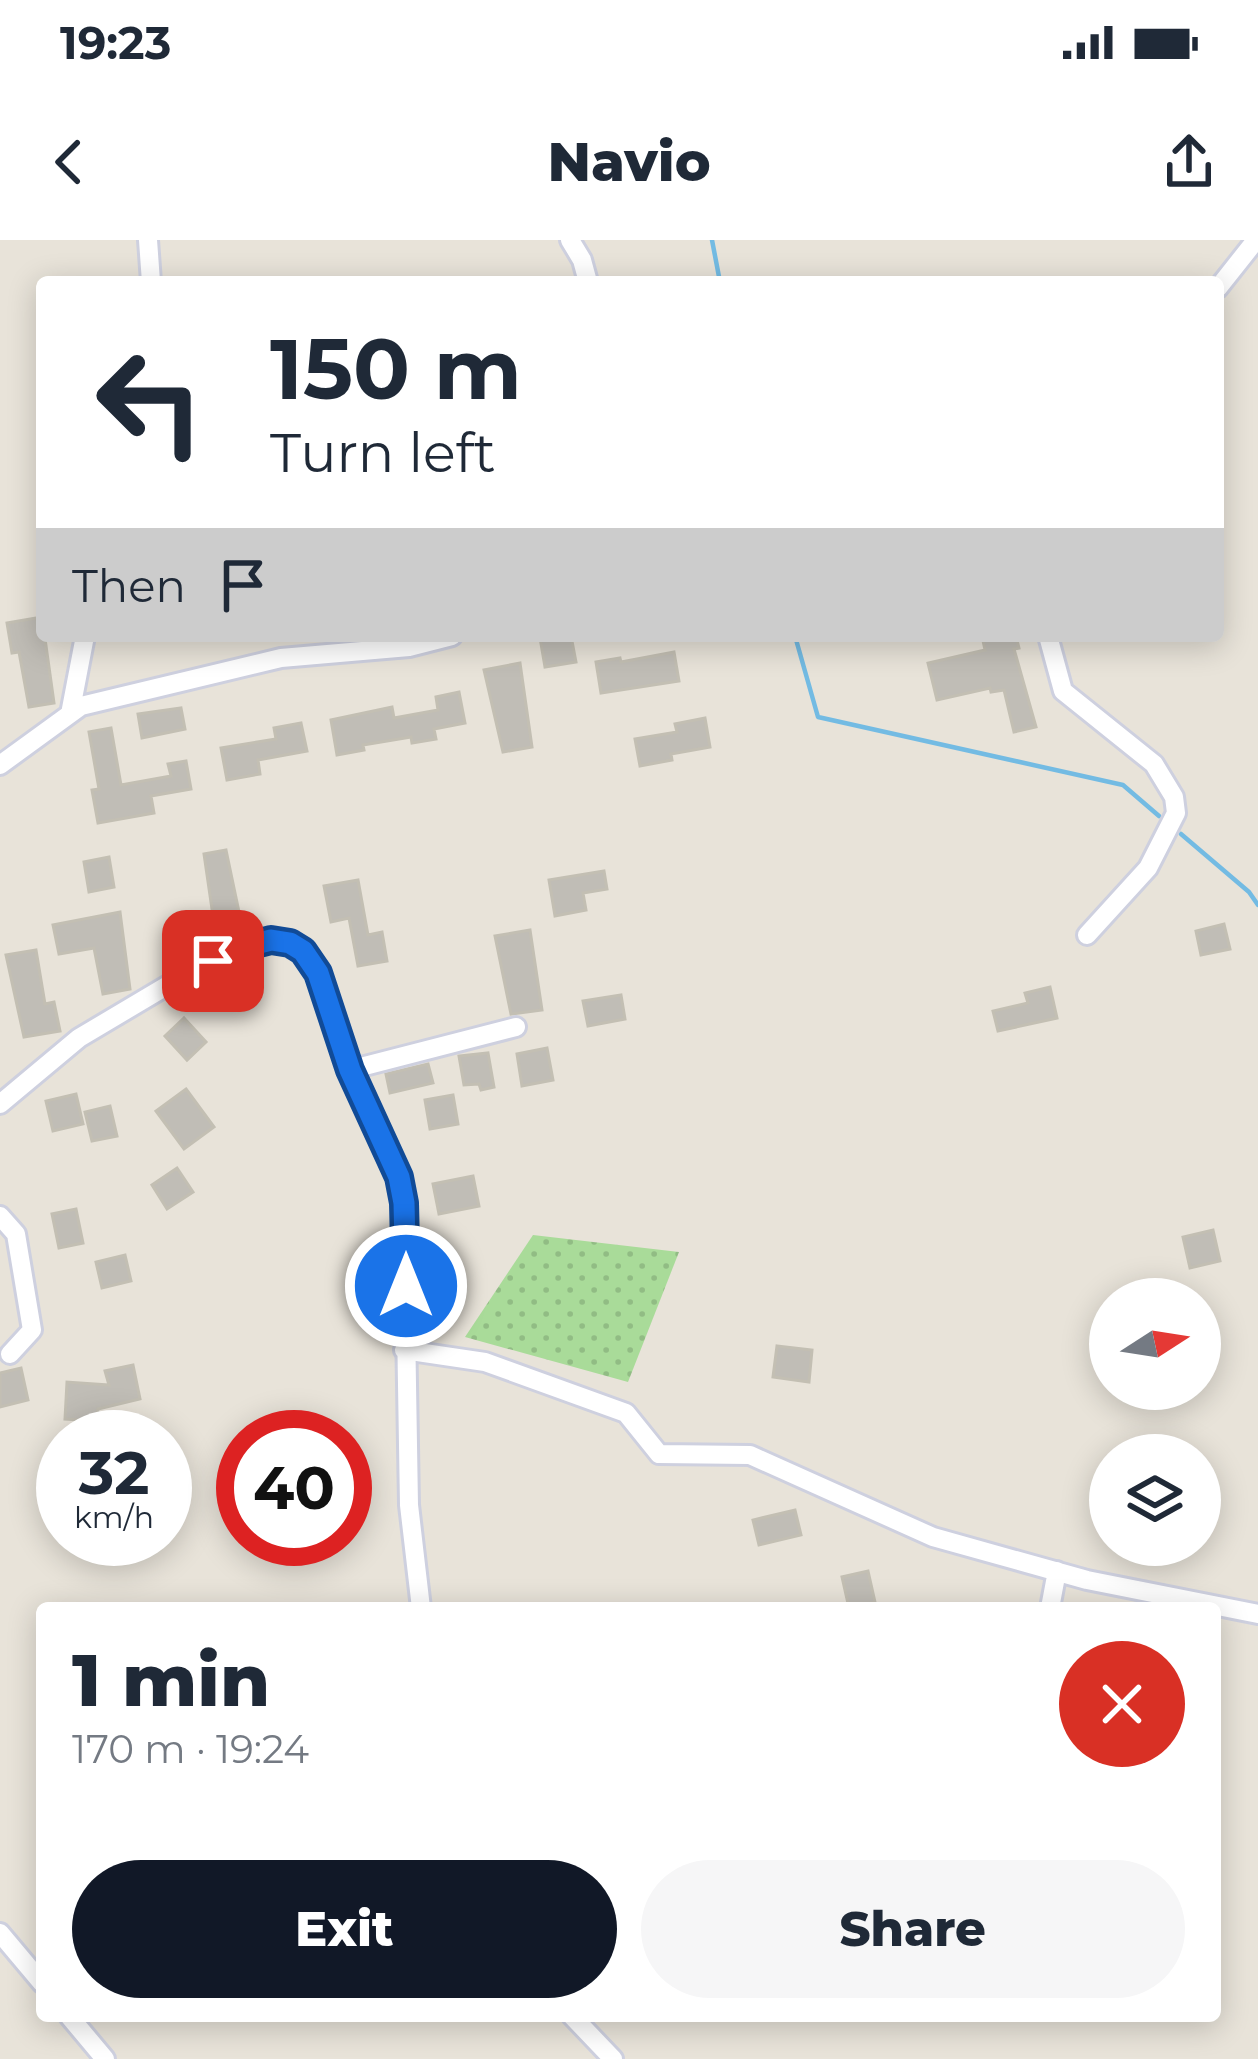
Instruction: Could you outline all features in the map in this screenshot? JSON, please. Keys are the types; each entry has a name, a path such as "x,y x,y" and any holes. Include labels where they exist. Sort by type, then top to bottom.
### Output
{"street":[{"path":"148,240 151,276"},
{"path":"570,240 586,276"},
{"path":"1224,280 1256,240"},
{"path":"70,714 84,642"},
{"path":"0,765 81,706 281,658 429,642"},
{"path":"1050,642 1063,691 1154,764 1174,796 1176,813 1148,868 1088,935"},
{"path":"0,1104 80,1038 236,949 271,940 303,951 318,973 350,1070 390,1155 404,1203 409,1505 420,1602"},
{"path":"350,1070 516,1027"},
{"path":"0,1216 16,1234 32,1330 10,1354"},
{"path":"404,1350 485,1362 626,1413 659,1454 750,1455 933,1537 1057,1571 1202,1602"},
{"path":"1051,1602 1057,1571"},
{"path":"1221,1606 1258,1614"},
{"path":"0,1933 36,1976"},
{"path":"74,2022 104,2059"},
{"path":"578,2022 613,2059"}],"green space":[{"path":"533,1235 679,1252 628,1382 465,1337"}],"building":[{"path":"36,618 36,642 45,642 54,703 29,707 19,652 12,653 7,623"},
{"path":"541,642 572,642 576,662 545,667"},
{"path":"983,642 1018,642 1019,648 1014,649 1036,727 1014,732 1004,690 991,692 990,688 937,700 928,663 985,650"},
{"path":"674,652 679,681 601,693 596,662"},
{"path":"520,663 532,747 503,752 484,670"},
{"path":"459,692 465,723 434,729 436,739 412,743 411,737 337,755 331,720 392,707 394,718 438,710 436,697"},
{"path":"181,708 185,729 142,738 138,714"},
{"path":"705,718 710,747 640,766 635,739 677,732 675,724"},
{"path":"301,723 307,751 258,760 260,774 227,780 221,748 276,739 274,728"},
{"path":"111,728 121,785 171,776 168,764 186,761 191,789 151,796 154,813 98,823 92,790 99,789 89,732"},
{"path":"226,850 239,912 213,916 204,854"},
{"path":"109,857 114,887 89,892 84,862"},
{"path":"604,871 607,889 583,893 586,910 555,916 549,880"},
{"path":"358,880 368,935 382,932 387,961 358,966 349,918 331,922 324,886"},
{"path":"120,912 130,989 103,994 94,948 59,954 53,925"},
{"path":"1224,924 1230,949 1201,955 1196,931"},
{"path":"530,930 542,1010 511,1014 495,936"},
{"path":"36,950 45,1004 54,1002 60,1031 24,1037 6,955"},
{"path":"1050,987 1057,1018 998,1031 993,1011 1028,1003 1025,993"},
{"path":"621,995 625,1019 588,1026 583,1001"},
{"path":"184,1018 206,1042 187,1060 165,1036"},
{"path":"547,1048 553,1080 522,1086 517,1054"},
{"path":"488,1053 494,1087 481,1090 479,1084 464,1085 459,1056"},
{"path":"428,1064 433,1083 390,1093 386,1074"},
{"path":"186,1089 214,1127 184,1149 156,1111"},
{"path":"76,1094 83,1124 53,1131 46,1101"},
{"path":"453,1095 458,1124 430,1129 425,1100"},
{"path":"110,1106 117,1136 92,1141 85,1112"},
{"path":"177,1168 193,1192 167,1209 152,1185"},
{"path":"473,1176 479,1206 439,1214 433,1184"},
{"path":"76,1209 83,1243 59,1248 52,1214"},
{"path":"1213,1230 1220,1261 1190,1268 1183,1237"},
{"path":"125,1255 131,1281 102,1288 96,1262"},
{"path":"777,1346 812,1350 809,1382 773,1377"},
{"path":"133,1365 140,1399 98,1410 65,1410 67,1382 109,1385 105,1371"},
{"path":"21,1368 28,1400 0,1407 0,1373"},
{"path":"795,1510 801,1535 759,1545 753,1520"},
{"path":"868,1571 875,1602 848,1602 842,1577"}],"waterway":[{"path":"712,240 719,276"},
{"path":"797,642 818,717 1123,785 1159,816"},
{"path":"1181,834 1258,905"}],"route":[{"path":"213,961 271,940 303,951 318,973 350,1070 399,1177 406,1286"}]}
